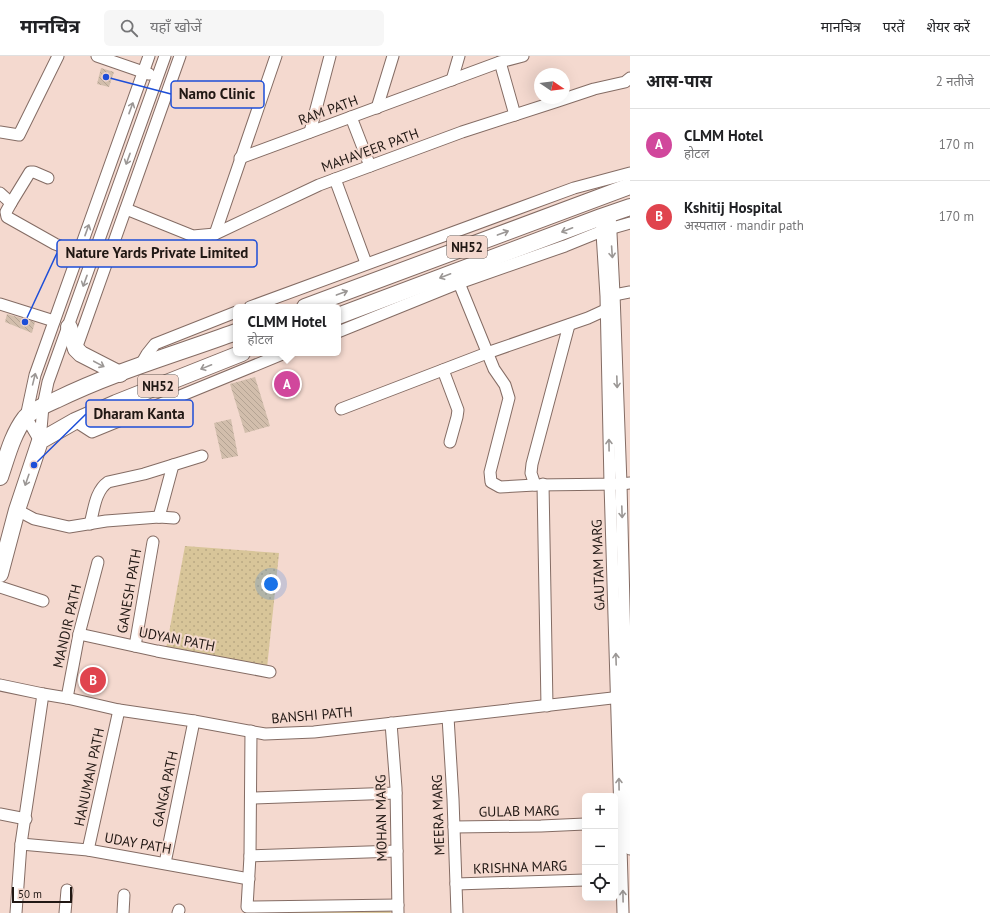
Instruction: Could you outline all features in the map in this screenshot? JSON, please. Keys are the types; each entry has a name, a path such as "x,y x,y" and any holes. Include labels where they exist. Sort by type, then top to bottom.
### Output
{"highway":[{"name":"NH52","path":"313,304 630,186"},
{"name":"NH52","path":"341,315 606,222 630,207"},
{"path":"61,324 76,349 82,354 120,374"},
{"name":"NH52","path":"0,477 4,452 26,417 43,406 70,393 233,333"},
{"name":"NH52","path":"40,441 75,421 116,403 234,356"},
{"path":"0,574 17,510 40,441"}],"street":[{"path":"0,132 19,135 58,56"},
{"path":"97,56 157,78"},
{"path":"40,441 43,406 78,253 150,56"},
{"path":"40,441 26,417 35,375 61,324 165,56"},
{"path":"76,349 180,56"},
{"path":"214,234 276,56"},
{"path":"310,132 330,56"},
{"path":"377,108 393,56"},
{"path":"452,80 459,56"},
{"name":"RAM PATH","path":"240,158 500,62 523,56"},
{"path":"500,62 515,115"},
{"name":"MAHAVEER PATH","path":"126,209 193,236 214,234 319,185 462,132 594,89 625,82 630,78"},
{"path":"351,117 370,166"},
{"path":"48,178 34,172 30,172 6,212 7,217 55,244 78,253"},
{"path":"258,304 366,263 574,188 630,173"},
{"path":"335,179 366,263"},
{"path":"0,193 12,203"},
{"path":"341,331 459,283 565,246 606,222 630,223"},
{"name":"GAUTAM MARG","path":"606,222 620,483 625,697 622,822 623,913"},
{"path":"459,283 487,353 494,369 505,385 509,398 490,472 491,482 500,487 620,483"},
{"path":"610,295 630,292"},
{"path":"0,304 61,324"},
{"path":"342,408 610,308"},
{"path":"139,367 155,344 233,313"},
{"path":"547,706 539,485 531,473 532,464 569,324"},
{"path":"75,421 92,432 278,356"},
{"path":"443,370 458,410 450,442"},
{"path":"90,524 98,492 108,482 144,474 202,456"},
{"path":"159,517 173,465"},
{"path":"17,510 34,519 69,527 159,517 174,518"},
{"name":"GANESH PATH","path":"135,646 153,542"},
{"name":"MANDIR PATH","path":"68,698 80,634 98,562"},
{"path":"0,587 43,601"},
{"name":"UDYAN PATH","path":"80,634 270,672"},
{"name":"BANSHI PATH","path":"0,686 68,698 119,710 194,721 265,734 314,732 625,697"},
{"path":"16,913 21,844 26,819 43,694"},
{"name":"HANUMAN PATH","path":"88,850 119,710"},
{"name":"MEERA MARG","path":"448,717 457,913"},
{"name":"GANGA PATH","path":"165,863 194,721"},
{"name":"MOHAN MARG","path":"392,723 396,793 398,909"},
{"path":"251,731 250,856 247,907 250,910 398,909"},
{"path":"251,798 396,793"},
{"path":"0,814 26,819"},
{"path":"622,822 630,850"},
{"name":"GULAB MARG","path":"454,827 582,824"},
{"name":"UDAY PATH","path":"21,844 88,850 165,863 249,880"},
{"path":"250,856 397,851"},
{"name":"KRISHNA MARG","path":"456,884 582,880"},
{"path":"65,913 67,890"},
{"path":"123,913 124,895"}],"shaded area":[{"path":"185,546 279,553 267,668 166,649"},
{"path":"257,911 390,911 391,913 257,913"}],"building":[{"path":"101,68 114,72 109,87 97,84"},
{"path":"7,314 35,322 32,333 5,322"},
{"path":"255,377 270,426 245,433 230,384"},
{"path":"231,419 238,456 222,459 214,423"},
{"path":"86,668 103,672 98,694 81,690"}],"place":[{"name":"Namo Clinic","path":"106,77"},
{"name":"Nature Yards Private Limited","path":"25,322"},
{"name":"CLMM Hotel","path":"287,384"},
{"name":"Dharam Kanta","path":"34,465"},
{"name":"Kshitij Hospital","path":"93,680"}]}
